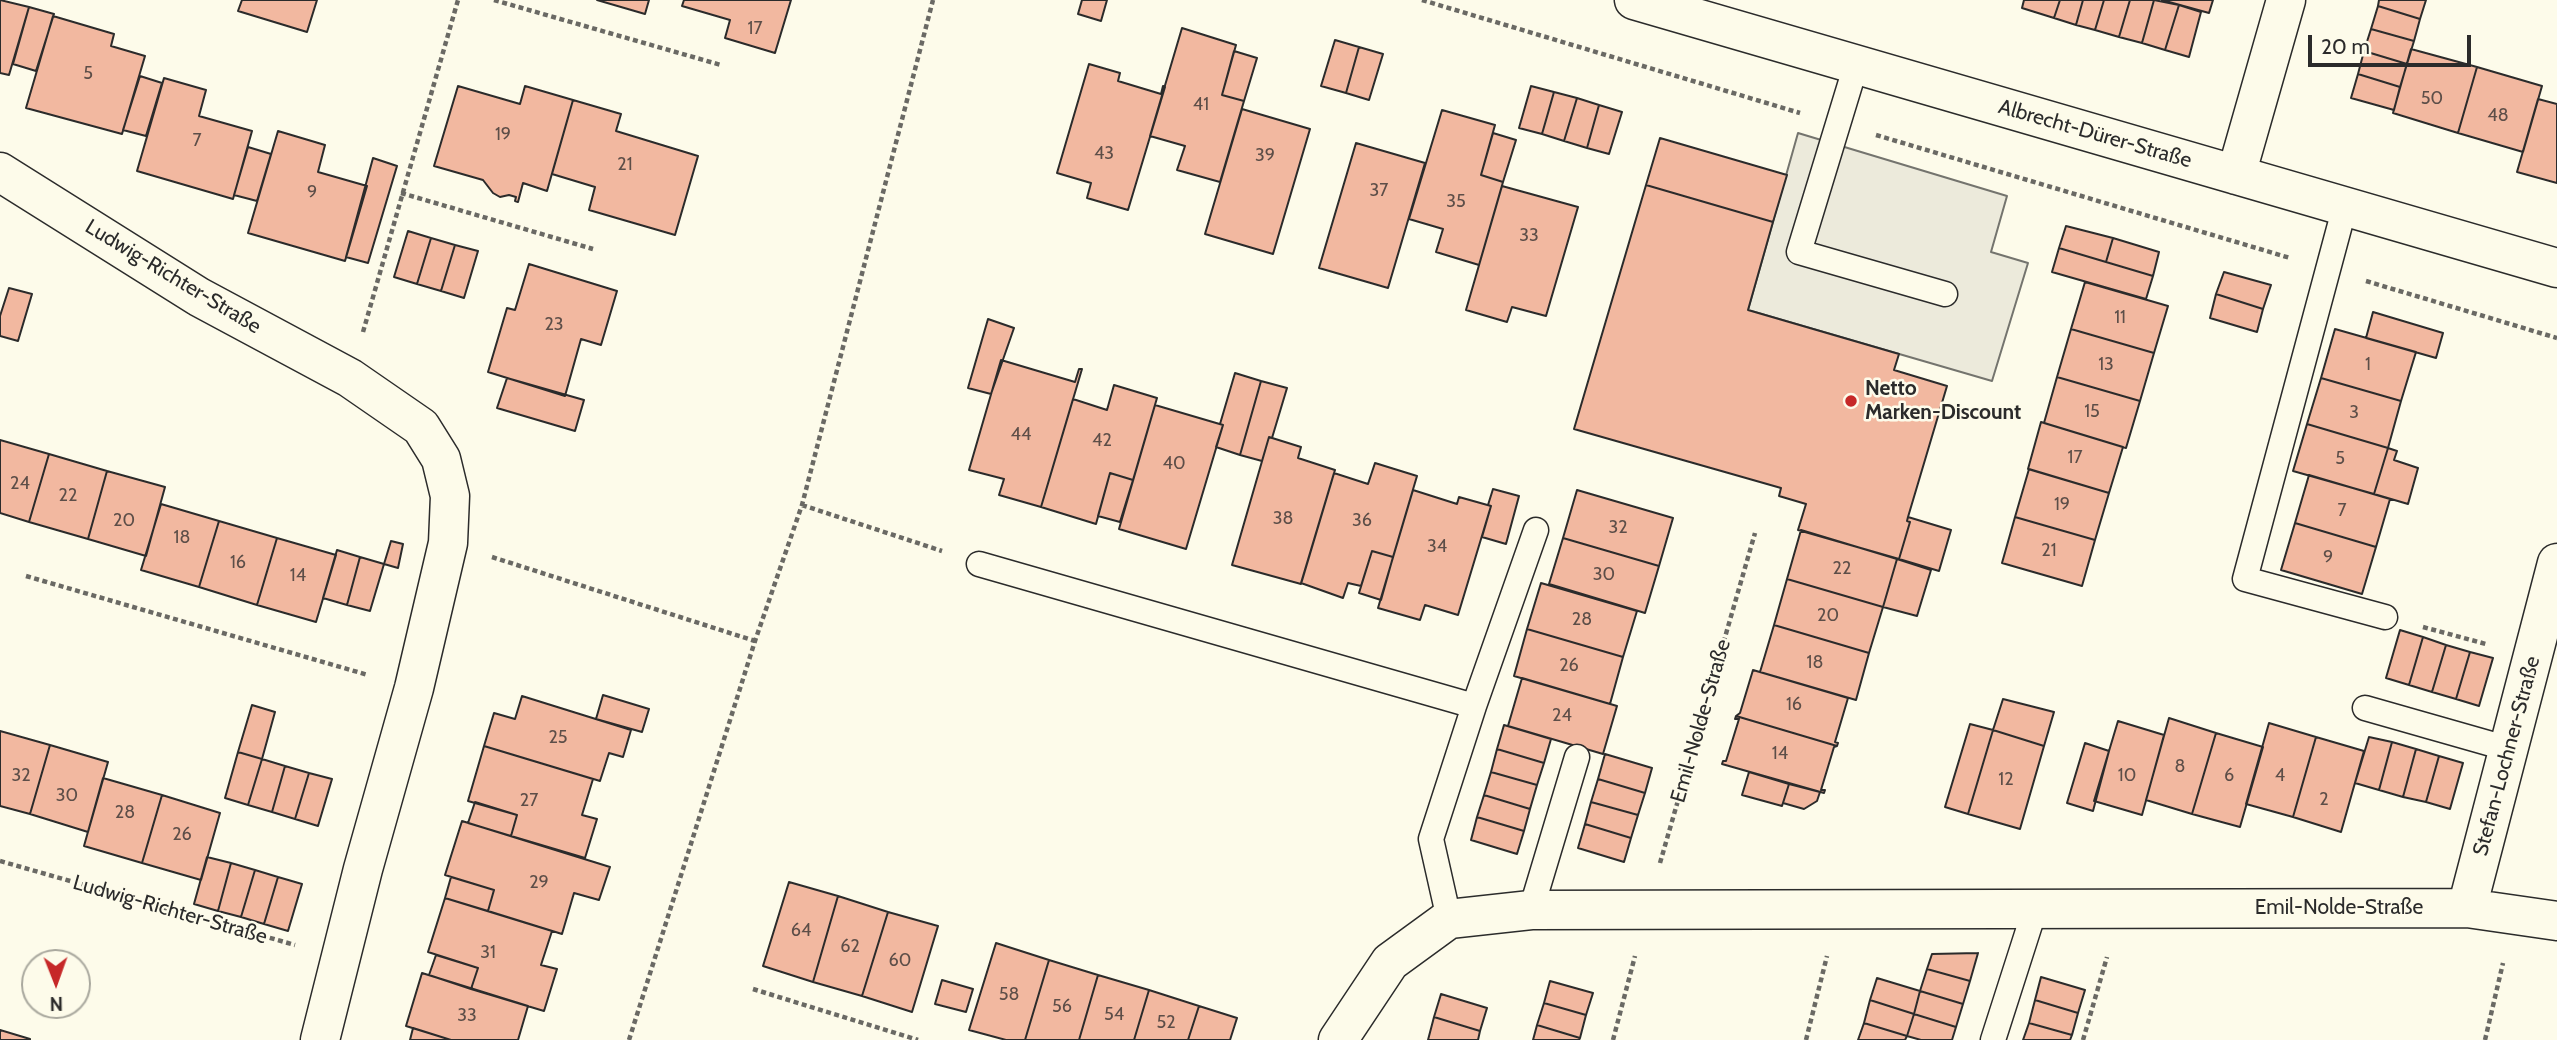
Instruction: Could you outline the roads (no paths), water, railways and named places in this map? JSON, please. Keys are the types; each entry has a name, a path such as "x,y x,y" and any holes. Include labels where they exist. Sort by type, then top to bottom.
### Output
{"street":[{"name":"Albrecht-Dürer-Straße","path":"1634,0 2557,268"},
{"path":"2236,175 2286,0"},
{"name":"Ludwig-Richter-Straße","path":"0,172 199,297 350,377 421,427 441,459 450,496 448,543 414,688 339,958 320,1040"},
{"name":"Stefan-Lochner-Straße","path":"2467,908 2557,563"},
{"name":"Emil-Nolde-Straße","path":"1338,1040 1390,962 1449,919 1531,910 2467,908 2557,920"}],"lane":[{"path":"1856,65 1800,252 1945,294"},
{"path":"2345,206 2245,579 2385,617"},
{"path":"1449,919 1432,839 1474,706 1536,530"},
{"path":"979,564 1474,706"},
{"path":"2365,708 2509,749"},
{"path":"1531,910 1577,757"},
{"path":"1993,1040 2035,909"}],"place":[{"name":"Netto Marken-Discount","path":"1851,401"}]}
